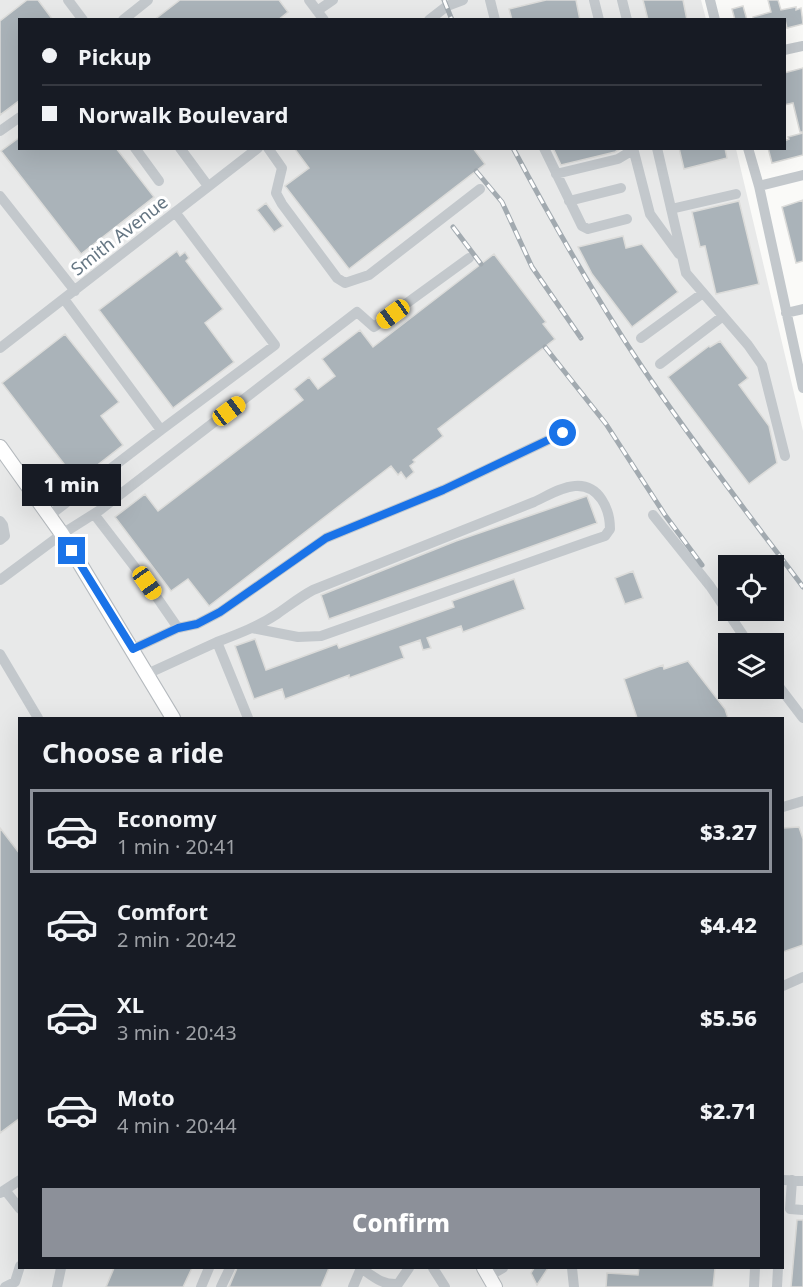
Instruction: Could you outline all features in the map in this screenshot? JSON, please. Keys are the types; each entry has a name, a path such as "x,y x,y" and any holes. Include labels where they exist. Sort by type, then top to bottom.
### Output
{"main road":[{"path":"0,447 50,515 172,717"}],"street":[{"path":"68,0 82,18"},
{"path":"126,18 148,0"},
{"path":"309,0 321,15 333,0"},
{"path":"432,18 447,6 463,0"},
{"path":"490,0 494,18"},
{"path":"594,0 598,18"},
{"path":"622,0 626,18"},
{"path":"710,0 714,18"},
{"path":"786,49 803,45"},
{"path":"0,132 18,118"},
{"path":"136,150 159,181"},
{"path":"181,150 208,186"},
{"name":"Smith Avenue","path":"0,348 255,150"},
{"path":"269,150 282,168 276,193 282,204 337,278 345,283 369,275 480,189"},
{"path":"545,150 569,201 585,228 627,219"},
{"path":"556,174 618,159 632,150"},
{"path":"633,150 650,214 682,259"},
{"path":"657,150 686,273 748,345 762,365 785,456"},
{"path":"749,150 759,186 803,388"},
{"path":"759,186 803,175"},
{"path":"569,201 621,188"},
{"path":"671,209 736,194"},
{"path":"0,196 75,291"},
{"path":"50,515 275,345 176,212"},
{"path":"0,580 62,534 94,514 357,312 374,327 469,258"},
{"path":"641,338 703,292"},
{"path":"64,299 161,430"},
{"path":"786,313 803,309"},
{"path":"660,364 723,316"},
{"path":"133,649 178,628 197,624 220,612 326,538 443,490 563,433"},
{"path":"147,674 252,628 313,590 562,489 576,486 586,487 601,497 610,518 610,529 605,536 321,636 298,637 252,628"},
{"path":"94,514 178,628"},
{"path":"653,515 710,586 742,633"},
{"path":"0,521 5,537 0,540"},
{"path":"217,642 248,717"},
{"path":"0,654 37,717"},
{"path":"784,693 803,718"},
{"path":"784,807 803,801"},
{"path":"784,986 803,977"},
{"path":"793,1180 786,1209 803,1210"},
{"path":"18,1181 2,1192 18,1207"},
{"path":"3,1287 15,1282 19,1269"},
{"path":"57,1287 61,1269"},
{"path":"201,1287 209,1269"},
{"path":"221,1287 230,1269"},
{"path":"353,1287 361,1269"},
{"path":"362,1269 381,1282 388,1284 399,1284 408,1269"},
{"path":"434,1269 445,1287"},
{"path":"572,1269 574,1287"},
{"path":"754,1287 755,1269"},
{"path":"777,1287 778,1269"}],"shaded area":[{"path":"0,0 701,0 706,18 18,18 18,150 736,150 803,431 803,1287 0,1287"}],"building":[{"path":"27,0 38,0 52,18 18,18 18,102 0,115 0,21"},
{"path":"180,0 279,0 288,12 280,18 157,18"},
{"path":"546,0 576,0 580,18 511,18 509,9"},
{"path":"643,0 683,0 687,18 648,18"},
{"path":"768,0 778,0 781,10 801,8 803,24 787,28 786,18 753,18 771,12"},
{"path":"743,6 746,18 734,18 732,9"},
{"path":"803,68 803,132 800,132 793,103 786,105 786,72"},
{"path":"803,133 803,155 772,163 769,150 786,150 788,137"},
{"path":"18,138 18,150 118,150 154,197 81,254 1,151"},
{"path":"296,150 474,150 485,164 349,269 285,186 309,168"},
{"path":"554,150 618,150 615,152 561,165"},
{"path":"679,150 725,150 727,158 684,169"},
{"path":"803,200 803,261 796,263 782,207"},
{"path":"739,201 759,284 716,294 705,246 700,247 692,212"},
{"path":"266,203 283,226 274,232 257,210"},
{"path":"623,236 626,248 642,244 678,292 632,327 592,274 578,247"},
{"path":"177,251 180,256 185,252 189,258 186,261 223,309 205,323 234,362 173,408 99,310"},
{"path":"494,254 546,322 543,324 555,339 438,429 443,436 413,460 415,462 410,466 414,472 406,479 401,472 398,475 391,466 209,606 188,579 171,591 115,517 145,494 158,511 303,400 294,389 309,377 318,389 335,376 322,359 360,330 373,347"},
{"path":"65,334 119,402 101,416 123,445 77,481 2,383"},
{"path":"720,341 748,378 739,385 769,426 777,463 749,484 668,377 709,346"},
{"path":"587,496 597,523 329,619 321,595 456,541"},
{"path":"633,571 643,598 625,604 615,578"},
{"path":"514,579 525,609 463,632 461,626 427,638 431,648 423,650 420,640 400,647 404,658 349,678 349,675 285,699 282,689 254,699 235,646 255,639 266,670 337,644 339,648 454,607 452,601"},
{"path":"688,661 725,709 728,717 637,717 624,679 663,665 664,669"},
{"path":"799,827 803,839 803,945 784,952 784,828"},
{"path":"0,828 18,851 18,1120 0,1133"},
{"path":"797,1220 803,1220 803,1287 791,1287"},
{"path":"114,1269 192,1269 183,1287 106,1287"},
{"path":"237,1269 329,1269 321,1287 229,1287"},
{"path":"533,1269 547,1269 537,1285 531,1273"},
{"path":"639,1269 715,1269 713,1287 606,1287 607,1273 638,1275"}],"railway":[{"path":"444,0 451,18"},
{"path":"514,150 575,259 642,367 701,451 803,587"},
{"path":"476,171 502,202 532,267 581,338"},
{"path":"453,227 481,264"},
{"path":"545,347 606,424 665,515 702,565"}],"route":[{"path":"72,551 133,649 178,628 197,624 220,612 326,538 443,490 563,433"}]}
